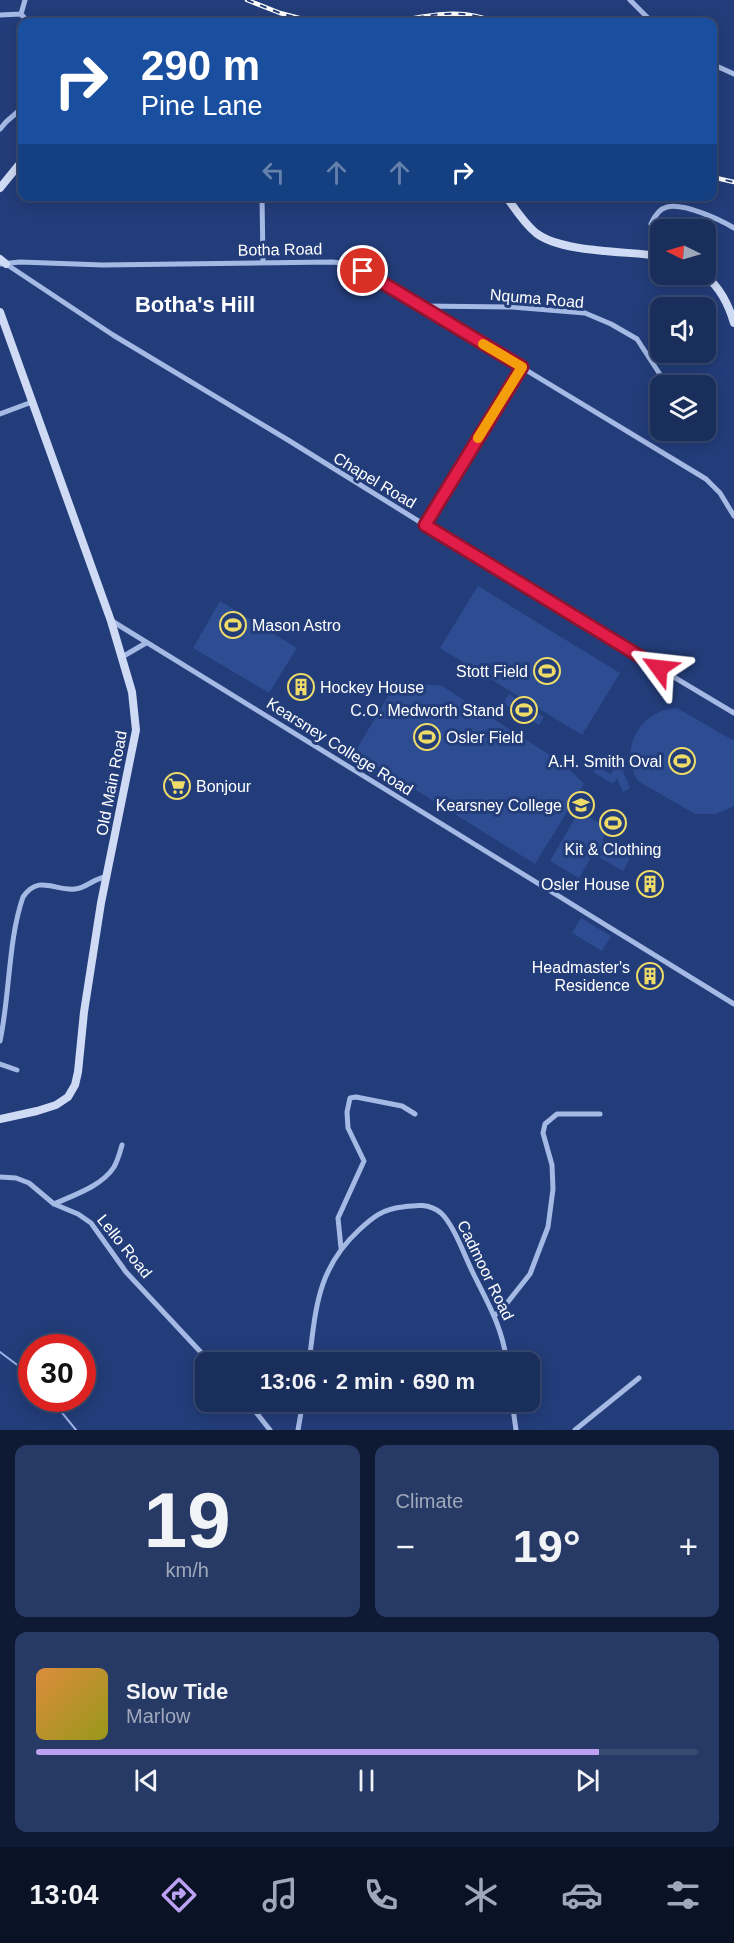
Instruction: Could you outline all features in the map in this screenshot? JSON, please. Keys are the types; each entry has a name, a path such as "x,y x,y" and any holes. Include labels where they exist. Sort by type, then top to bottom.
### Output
{"main road":[{"path":"1,183 18,166"},
{"path":"510,201 528,225 552,242 575,247 650,255"},
{"path":"715,285 727,301 734,323"},
{"name":"Old Main Road","path":"0,312 111,621 132,692 136,730 133,753 105,877 75,1085 68,1097 56,1105 0,1119"}],"street":[{"path":"21,14 26,0"},
{"path":"630,0 648,18"},
{"path":"0,15 21,14"},
{"path":"21,14 24,18"},
{"path":"717,66 734,74"},
{"path":"0,129 18,112"},
{"path":"261,201 263,263"},
{"path":"655,219 661,210 669,207 710,215 734,228"},
{"name":"Botha Road","path":"2,262 103,265 332,262 351,264 706,479 720,494 734,516"},
{"name":"Chapel Road","path":"2,262 113,335 734,713"},
{"name":"Nquma Road","path":"421,306 512,307 585,313 637,339 661,375"},
{"path":"425,525 522,367"},
{"path":"0,414 32,402"},
{"name":"Kearsney College Road","path":"111,621 734,1004"},
{"path":"122,657 146,643"},
{"path":"0,1041 23,897 28,890 38,885 74,889 105,877"},
{"path":"0,1064 16,1070"},
{"path":"341,1248 338,1218 364,1161 348,1128 347,1112 350,1098 356,1097 402,1106 415,1114"},
{"path":"494,1316 530,1274 548,1227 554,1189 552,1165 543,1133 545,1124 557,1114 600,1114"},
{"path":"54,1204 77,1194 107,1175 115,1164 122,1145"},
{"name":"Lello Road","path":"0,1177 16,1178 29,1183 54,1204 78,1214 95,1227 126,1272 201,1352"},
{"name":"Cadmoor Road","path":"311,1352 321,1285 341,1248 382,1211 419,1205 434,1209 443,1215 451,1227 503,1334 506,1352"},
{"path":"575,1430 639,1378"},
{"path":"256,1412 270,1430"},
{"path":"298,1430 301,1412"},
{"path":"514,1412 516,1430"}],"shaded area":[{"name":"Stott Field","path":"478,586 620,673 582,735 440,648"},
{"name":"Mason Astro","path":"220,601 297,648 269,693 193,648"},
{"path":"397,681 442,686 564,764 584,784 535,864 355,752"},
{"name":"C.O. Medworth Stand","path":"509,694 544,717 539,725 503,703"},
{"name":"A.H. Smith Oval","path":"677,708 734,741 734,805 732,807 716,814 695,814 638,781 632,769 630,756 636,733 652,716 664,710"},
{"path":"618,762 626,766 623,771 630,788 623,792 617,778 613,784 593,772 596,766 611,774"},
{"path":"579,811 608,828 602,840 631,857 623,871 593,854 579,878 550,861"},
{"path":"581,918 611,936 602,951 572,933"}],"waterway":[{"path":"0,1352 18,1366"},
{"path":"61,1412 76,1430"}],"railway":[{"path":"247,0 299,18"},
{"path":"416,18 442,14 484,18"},
{"path":"717,178 734,182"}],"slow traffic":[{"path":"478,438 522,367 483,344"}],"place":[{"name":"Mason Astro","path":"233,625"},
{"name":"Stott Field","path":"547,671"},
{"name":"Hockey House","path":"301,687"},
{"name":"C.O. Medworth Stand","path":"524,710"},
{"name":"Osler Field","path":"427,737"},
{"name":"A.H. Smith Oval","path":"682,761"},
{"name":"Bonjour","path":"177,786"},
{"name":"Kearsney College","path":"581,805"},
{"name":"Kit & Clothing","path":"613,823"},
{"name":"Osler House","path":"650,884"},
{"name":"Headmaster's Residence","path":"650,976"}],"district":[{"name":"Botha's Hill","path":"195,304"}],"route":[{"path":"363,271 522,367 425,525 659,668"}]}
